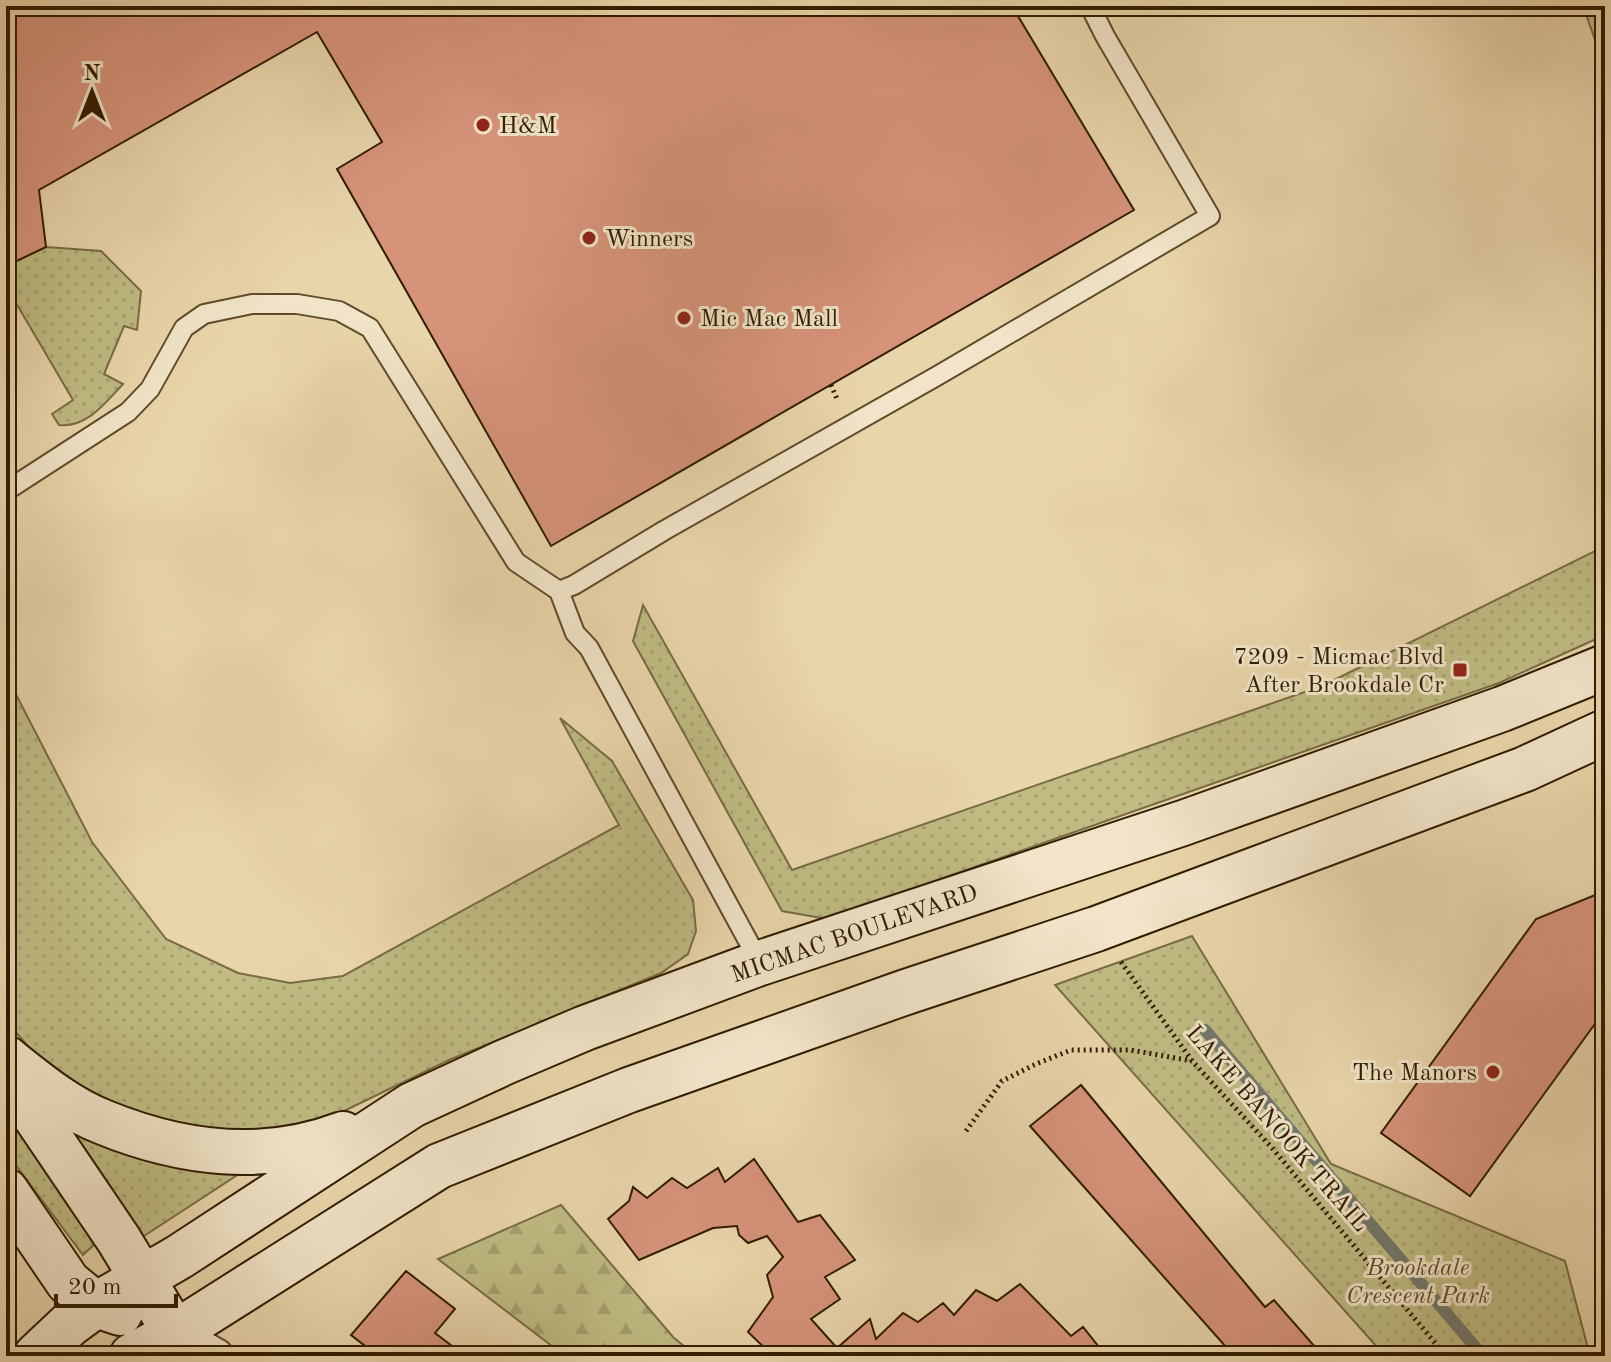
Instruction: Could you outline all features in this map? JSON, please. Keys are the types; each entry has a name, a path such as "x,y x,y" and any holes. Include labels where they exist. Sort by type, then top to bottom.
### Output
{"street":[{"name":"MICMAC BOULEVARD","path":"36,1356 96,1305 179,1257 412,1105 585,1028 760,963 1183,823 1502,709 1605,667"},
{"path":"132,1356 175,1333 439,1166 629,1090 1125,919 1525,769 1605,732"},
{"path":"6,1058 53,1094 102,1122 179,1145 220,1152 279,1152 339,1136 412,1105"},
{"path":"6,1073 119,1240 175,1333"},
{"path":"6,1191 68,1282 96,1305 175,1333 216,1356"}],"lane":[{"path":"559,591 1210,216 1090,6"},
{"path":"6,491 128,412 150,389 184,328 204,314 252,304 297,304 339,311 370,328 516,562 559,591 575,633 589,648 760,963"}],"path":[{"name":"LAKE BANOOK TRAIL","path":"1118,957 1193,1062 1291,1169 1446,1356"},
{"path":"966,1131 1002,1081 1071,1050 1131,1050 1193,1062"}],"green space":[{"path":"1583,6 1605,6 1605,68"},
{"path":"46,247 101,251 141,291 137,330 124,326 104,374 123,384 95,413 69,425 59,425 52,414 73,400 6,286 6,266"},
{"path":"1605,546 1605,635 1499,683 827,919 782,911 633,641 643,605 792,870 1322,686"},
{"path":"6,675 92,842 166,939 238,973 290,983 343,976 619,825 560,718 612,761 693,900 696,931 688,954 661,973 449,1060 309,1128 245,1135 180,1129 101,1101 48,1069 6,1021"},
{"name":"Brookdale Crescent Park","path":"1192,936 1331,1164 1565,1261 1590,1356 1385,1356 1055,985"},
{"path":"6,1103 100,1239 83,1255 6,1152"},
{"path":"51,1109 248,1168 141,1238"},
{"path":"561,1205 673,1337 696,1356 565,1356 438,1259"}],"building":[{"name":"Mic Mac Mall","path":"6,6 1012,6 1134,210 551,546 337,169 382,142 317,32 39,190 46,247 6,266"},
{"name":"The Manors","path":"1605,891 1605,1010 1470,1196 1381,1133 1536,919"},
{"path":"1081,1085 1265,1307 1274,1300 1323,1356 1234,1356 1030,1126"},
{"path":"754,1159 798,1222 820,1215 855,1260 825,1277 840,1299 811,1319 837,1348 870,1319 876,1339 903,1313 918,1322 943,1303 954,1315 976,1290 997,1301 1020,1284 1071,1336 1083,1327 1106,1356 773,1356 748,1332 773,1297 767,1275 783,1257 767,1236 748,1243 739,1235 737,1226 713,1228 639,1260 608,1219 629,1201 633,1187 647,1198 672,1178 687,1188 718,1168 725,1182"},
{"path":"406,1271 455,1309 435,1333 452,1346 444,1356 378,1356 351,1335"}],"waterway":[{"path":"1205,1030 1483,1356"}],"place":[{"name":"H&M","path":"483,125"},
{"name":"Winners","path":"589,238"},
{"name":"Mic Mac Mall","path":"684,318"},
{"name":"7209 - Micmac Blvd After Brookdale Cr","path":"1460,670"},
{"name":"The Manors","path":"1493,1072"}]}
